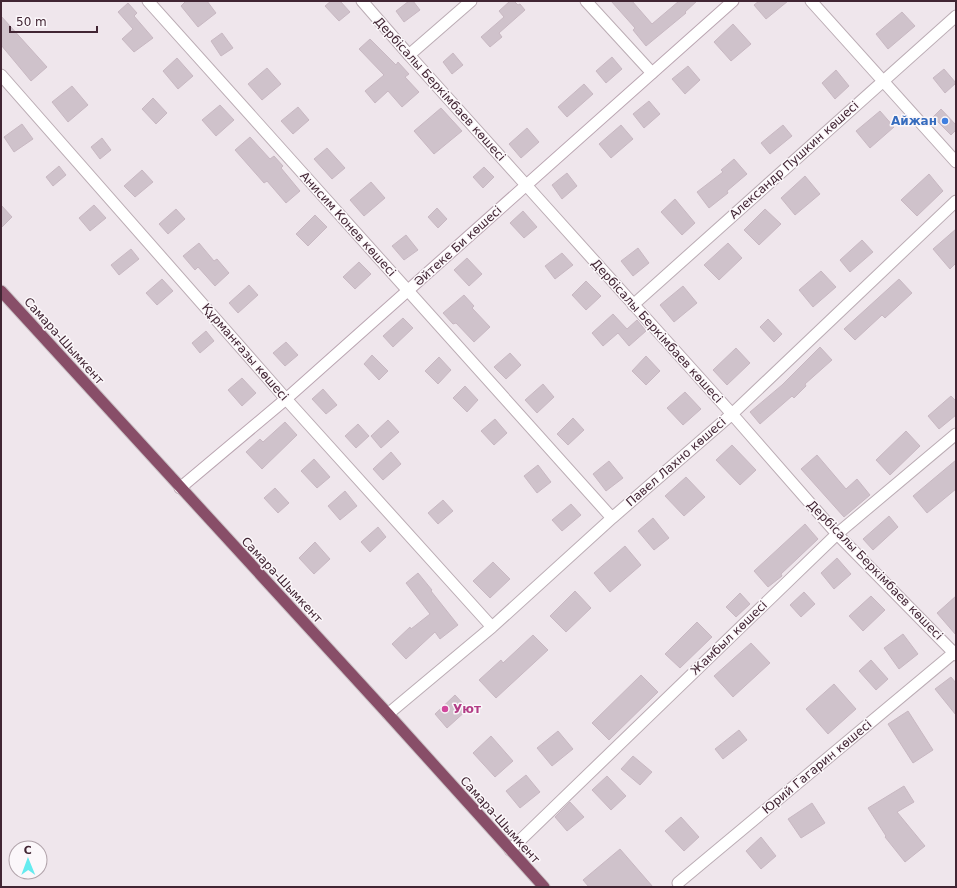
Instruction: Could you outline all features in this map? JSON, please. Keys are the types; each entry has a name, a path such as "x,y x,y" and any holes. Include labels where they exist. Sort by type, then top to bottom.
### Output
{"highway":[{"name":"Самара-Шымкент","path":"1,291 544,887"}],"street":[{"name":"Анисим Конев көшесі","path":"148,1 612,518"},
{"name":"Дербісалы Беркімбаев көшесі","path":"362,1 732,414 837,534 955,653"},
{"path":"409,55 471,1"},
{"path":"586,1 652,73"},
{"name":"Әйтеке Би көшесі","path":"180,488 286,399 733,1"},
{"path":"811,1 956,162"},
{"name":"Александр Пушкин көшесі","path":"633,305 956,16"},
{"name":"Құрманғазы көшесі","path":"1,75 286,399 492,627"},
{"name":"Павел Лахно көшесі","path":"388,714 492,627 612,518 732,414 956,201"},
{"name":"Жамбыл көшесі","path":"510,850 837,534 956,434"},
{"name":"Юрий Гагарин көшесі","path":"678,883 955,653"}],"building":[{"path":"186,1 207,1 216,13 198,27 181,6"},
{"path":"331,1 340,1 350,12 339,21 325,6"},
{"path":"409,1 413,1 420,10 404,22 396,11"},
{"path":"510,1 514,1 518,5 520,4 525,10 499,33 502,37 490,47 481,37 504,17 499,11"},
{"path":"611,1 632,1 652,24 679,1 697,1 685,12 686,13 646,46 633,30 635,28"},
{"path":"759,1 788,1 766,19 754,5"},
{"path":"128,3 137,13 134,16 153,38 134,52 122,39 133,29 118,12"},
{"path":"902,12 915,26 888,49 876,34"},
{"path":"1,16 47,67 31,81 1,45"},
{"path":"733,24 751,44 731,61 714,42"},
{"path":"222,33 233,48 221,56 211,41"},
{"path":"370,39 396,65 398,62 409,74 405,77 419,92 402,107 388,91 375,103 365,91 384,75 359,49"},
{"path":"453,53 463,65 452,74 443,62"},
{"path":"612,57 622,69 606,83 596,71"},
{"path":"177,58 193,76 178,89 163,71"},
{"path":"688,66 700,80 685,94 672,79"},
{"path":"267,68 281,84 262,100 248,84"},
{"path":"944,69 956,83 945,93 933,78"},
{"path":"836,70 849,86 835,99 822,83"},
{"path":"584,84 593,94 567,117 558,107"},
{"path":"72,86 88,105 68,122 52,102"},
{"path":"153,98 167,113 156,124 142,109"},
{"path":"649,101 660,114 644,128 633,114"},
{"path":"220,105 234,120 216,136 202,120"},
{"path":"298,107 309,120 293,134 281,121"},
{"path":"441,108 462,131 434,154 414,131"},
{"name":"Айжан","path":"941,109 956,125 956,130 951,135 933,117"},
{"path":"880,111 894,127 870,148 856,131"},
{"path":"22,124 33,139 14,152 4,137"},
{"path":"621,125 633,139 611,158 599,144"},
{"path":"783,125 792,136 770,154 761,143"},
{"path":"527,128 539,142 521,158 509,144"},
{"path":"250,137 270,159 274,156 283,166 281,168 300,191 286,203 267,181 264,183 235,150"},
{"path":"102,138 111,150 100,159 91,147"},
{"path":"327,148 345,168 332,179 314,159"},
{"path":"734,159 747,174 727,191 728,193 709,208 697,192 723,172 721,170"},
{"path":"59,166 66,175 53,186 46,177"},
{"path":"484,167 494,177 483,188 473,177"},
{"path":"142,170 153,182 135,197 124,186"},
{"path":"567,173 577,186 562,199 552,185"},
{"path":"929,174 943,191 917,216 901,200"},
{"path":"805,176 820,194 795,215 781,198"},
{"path":"371,182 385,198 364,216 350,200"},
{"path":"675,199 695,223 682,235 661,212"},
{"path":"1,205 12,217 1,228"},
{"path":"94,205 106,218 90,231 79,218"},
{"path":"437,208 447,219 438,228 428,217"},
{"path":"176,209 185,219 168,234 159,224"},
{"path":"765,209 781,224 759,245 744,230"},
{"path":"523,211 537,227 524,238 510,223"},
{"path":"315,215 327,227 308,246 296,234"},
{"path":"956,229 956,263 950,269 933,249"},
{"path":"406,235 418,250 404,260 392,246"},
{"path":"862,240 873,252 850,272 840,260"},
{"path":"199,243 214,261 217,259 229,273 215,286 198,267 195,270 183,256"},
{"path":"728,243 742,258 719,280 704,265"},
{"path":"638,248 649,263 633,276 621,261"},
{"path":"131,249 139,259 119,275 111,265"},
{"path":"562,253 573,265 555,279 545,266"},
{"path":"467,258 482,274 469,286 454,270"},
{"path":"359,262 371,274 355,289 343,277"},
{"path":"821,271 836,287 813,307 799,290"},
{"path":"162,279 173,291 157,305 146,293"},
{"path":"899,279 912,293 885,318 882,315 855,340 844,329"},
{"path":"586,281 601,296 586,310 572,295"},
{"path":"249,285 258,295 238,313 229,303"},
{"path":"683,286 697,303 674,322 660,305"},
{"path":"464,295 474,306 472,308 490,327 474,342 456,323 453,324 443,313"},
{"path":"613,314 627,329 637,320 646,331 629,346 618,333 603,346 592,333"},
{"path":"403,318 413,328 393,347 383,336"},
{"path":"768,319 782,334 774,342 760,327"},
{"path":"206,331 214,341 200,353 192,343"},
{"path":"286,342 298,355 285,366 273,353"},
{"path":"820,347 832,360 805,384 806,386 794,398 792,396 760,424 750,412 782,385"},
{"path":"736,348 750,363 727,385 713,370"},
{"path":"510,353 521,365 506,379 494,367"},
{"path":"372,355 388,371 379,380 364,364"},
{"path":"646,356 660,371 646,385 632,371"},
{"path":"439,357 451,370 438,384 425,371"},
{"path":"242,378 256,393 242,406 228,390"},
{"path":"543,384 554,397 537,413 525,400"},
{"path":"465,386 478,400 467,412 453,398"},
{"path":"323,389 337,405 326,414 312,399"},
{"path":"685,392 701,409 683,425 667,408"},
{"path":"951,396 956,401 956,415 939,429 928,416"},
{"path":"573,418 584,430 568,445 557,434"},
{"path":"495,419 507,433 494,445 481,431"},
{"path":"388,420 399,432 381,448 371,436"},
{"path":"285,422 297,435 262,469 246,452 260,439 263,442"},
{"path":"358,424 369,436 356,448 345,436"},
{"path":"906,431 920,446 890,475 876,460"},
{"path":"732,445 756,470 740,485 716,460"},
{"path":"391,452 401,464 383,480 373,469"},
{"path":"817,455 846,489 857,479 870,495 844,517 801,469"},
{"path":"314,459 330,477 317,488 301,471"},
{"path":"956,460 956,489 927,513 913,496"},
{"path":"609,461 623,478 606,491 593,474"},
{"path":"538,465 551,482 537,493 524,476"},
{"path":"686,477 705,497 684,516 665,496"},
{"path":"275,488 289,503 278,513 264,498"},
{"path":"345,491 357,506 340,520 328,506"},
{"path":"443,500 453,511 438,524 428,513"},
{"path":"571,504 581,515 562,531 552,520"},
{"path":"889,516 898,527 873,550 863,539"},
{"path":"653,518 669,538 654,550 638,531"},
{"path":"805,524 818,539 781,574 782,576 768,587 754,571"},
{"path":"378,527 386,537 370,552 361,542"},
{"path":"315,542 330,559 314,574 299,558"},
{"path":"625,546 641,565 610,592 594,573"},
{"path":"837,558 851,574 834,589 821,573"},
{"path":"493,562 510,579 490,598 473,581"},
{"path":"418,573 458,625 440,639 435,632 406,659 392,644 410,627 411,629 430,614 406,583"},
{"path":"575,591 591,608 566,632 550,616"},
{"path":"804,592 815,604 801,617 790,605"},
{"path":"740,593 750,604 736,617 726,607"},
{"path":"871,596 885,610 863,631 849,616"},
{"path":"956,596 956,635 937,613"},
{"path":"697,622 712,637 680,668 665,654"},
{"path":"903,634 918,654 899,669 884,648"},
{"path":"533,635 548,650 496,698 479,680 501,660 503,663"},
{"path":"751,643 770,663 733,697 714,676"},
{"path":"871,660 888,679 876,690 859,671"},
{"path":"641,675 658,692 609,740 592,723"},
{"path":"951,677 956,683 956,715 935,689"},
{"path":"834,684 856,709 828,734 806,709"},
{"path":"455,695 468,709 447,728 435,714"},
{"path":"908,711 933,750 913,763 888,724"},
{"path":"739,730 747,740 723,759 715,749"},
{"path":"558,731 573,749 552,766 537,748"},
{"path":"491,736 513,761 495,777 473,753"},
{"path":"633,756 652,772 640,785 621,769"},
{"path":"526,775 540,792 520,808 506,791"},
{"path":"607,776 626,796 611,810 592,790"},
{"path":"904,786 914,802 897,812 925,846 905,862 885,837 886,836 868,808"},
{"path":"570,802 584,817 567,831 555,817"},
{"path":"812,803 825,823 801,838 788,819"},
{"path":"681,817 699,837 684,851 665,831"},
{"path":"761,837 776,856 761,869 746,851"},
{"path":"620,849 653,887 589,887 583,880"}],"place":[{"name":"Айжан","path":"945,121"},
{"name":"Уют","path":"445,709"}]}
